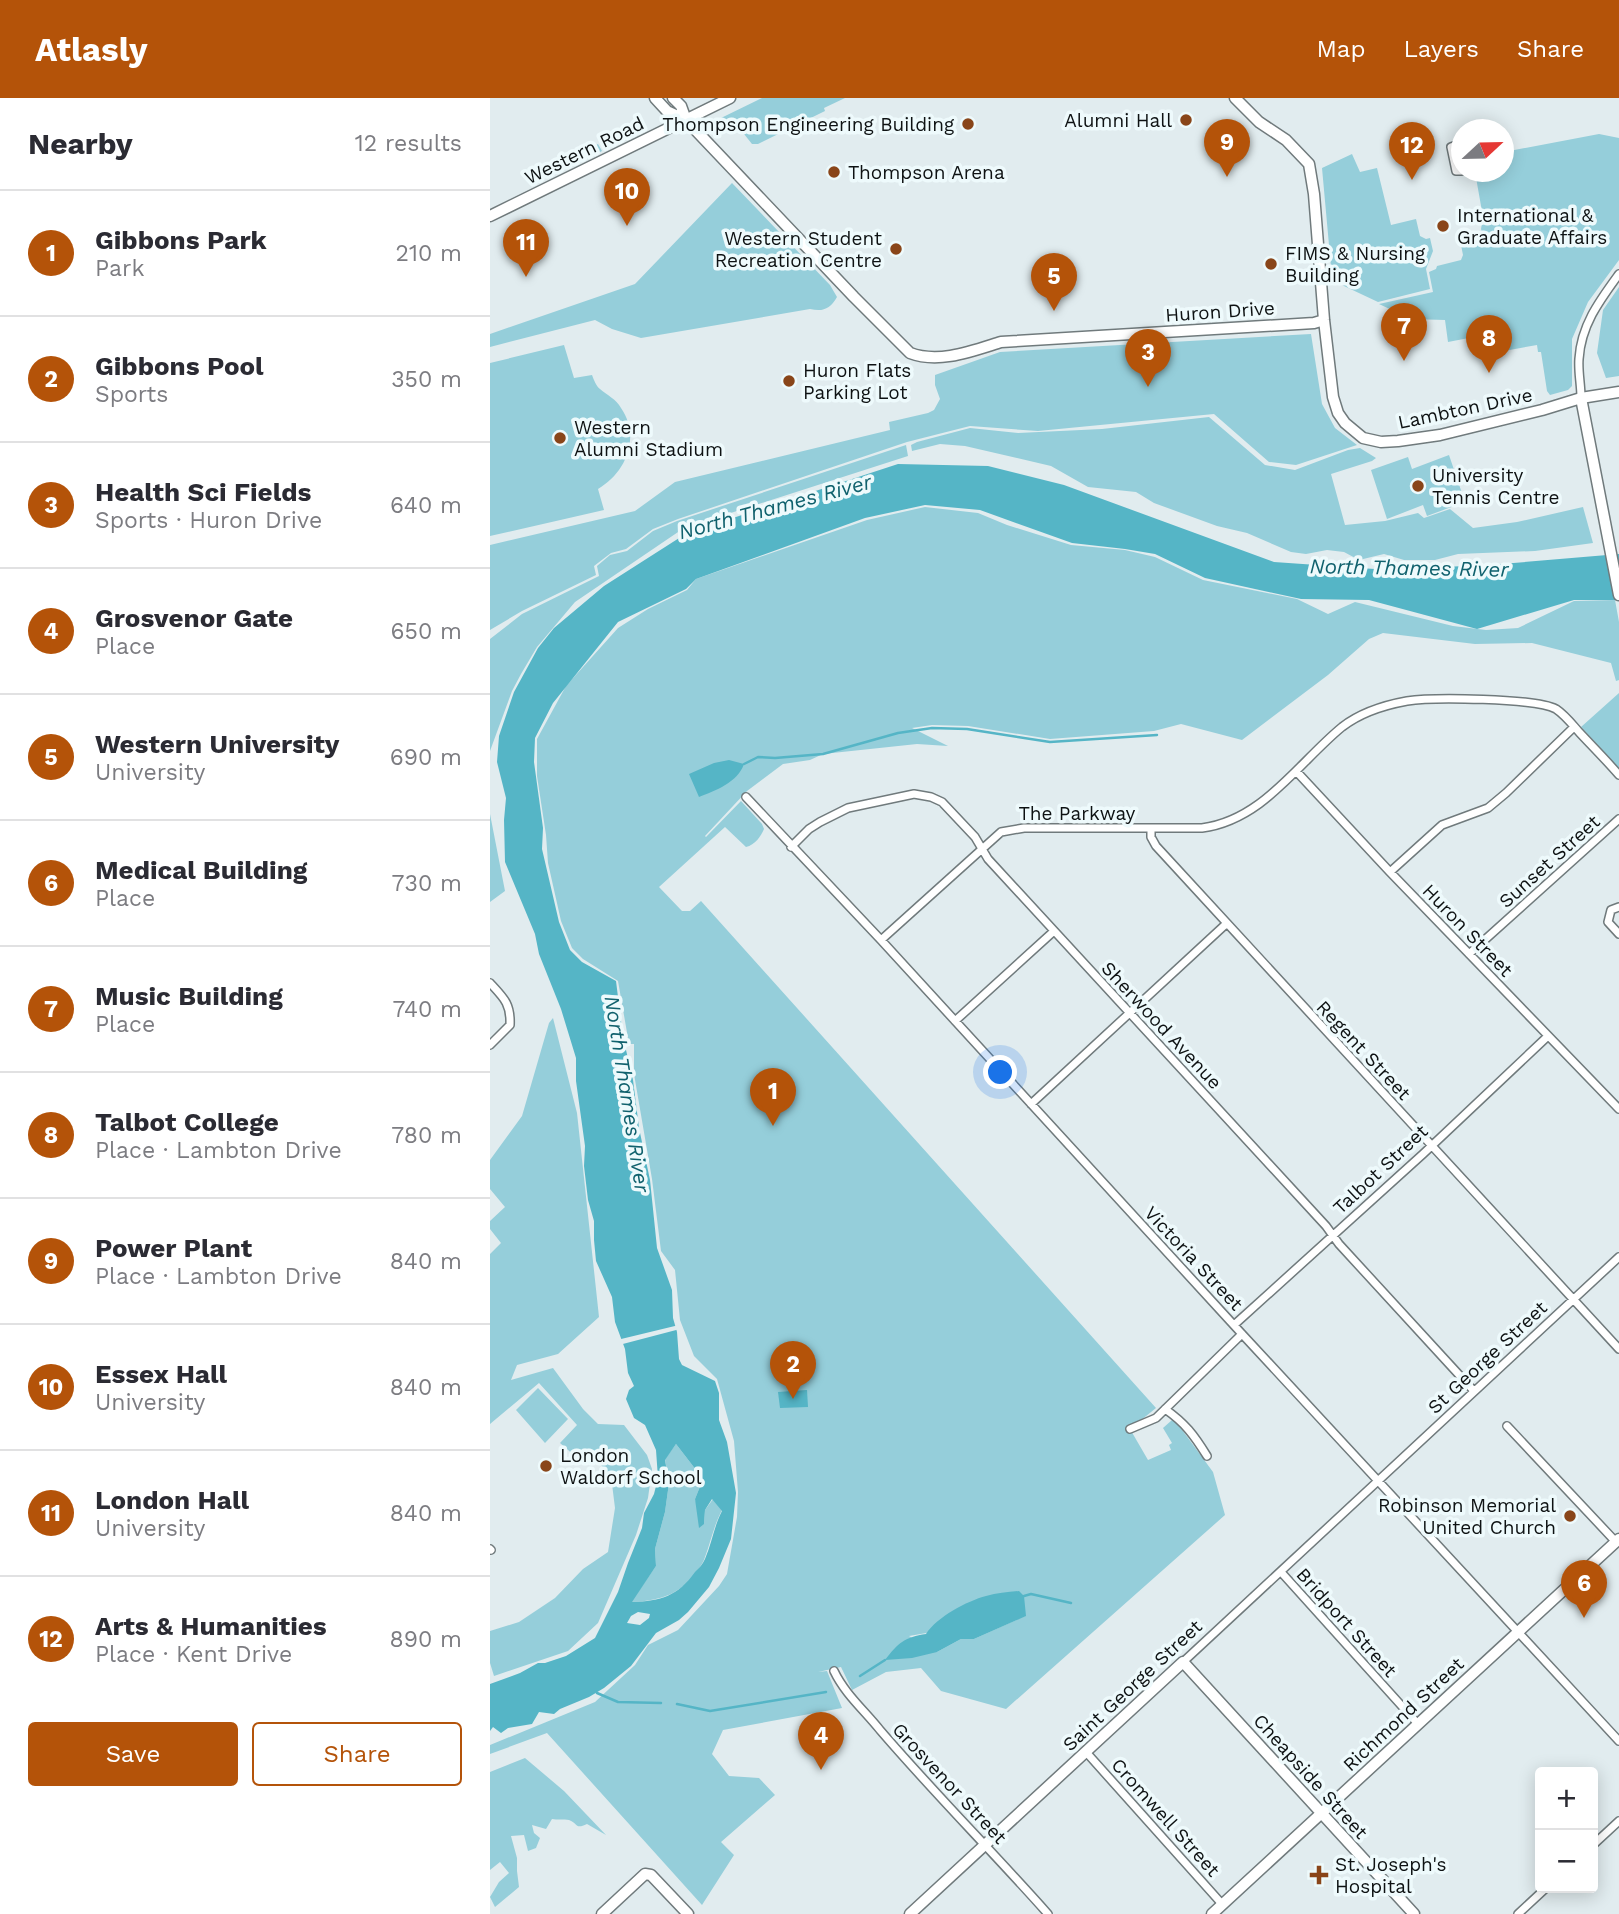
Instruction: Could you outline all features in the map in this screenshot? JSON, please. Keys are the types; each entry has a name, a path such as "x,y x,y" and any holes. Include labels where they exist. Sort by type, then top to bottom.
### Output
{"street":[{"path":"655,98 667,111 686,120"},
{"path":"673,98 681,106 686,120"},
{"name":"Western Road","path":"490,216 730,98"},
{"name":"Lambton Drive","path":"1234,98 1259,122 1286,140 1309,164 1333,397 1345,423 1363,438 1381,442 1440,435 1581,398 1619,393"},
{"name":"Huron Drive","path":"686,120 854,297 910,353 920,357 937,358 1001,342 1314,323 1324,320"},
{"path":"1619,275 1596,306 1583,338 1579,357 1581,398 1619,595"},
{"name":"The Parkway","path":"881,940 997,834 1012,829 1202,828 1236,819 1254,808 1344,726 1384,706 1435,699 1536,704 1556,710 1574,727"},
{"path":"1390,872 1442,825 1488,808 1574,727 1619,775"},
{"name":"Huron Street","path":"1296,770 1390,872 1619,1109"},
{"name":"Sherwood Avenue","path":"791,847 809,829 848,808 914,794 942,802 975,837 988,859 1474,1390"},
{"name":"Victoria Street","path":"746,797 1619,1741"},
{"name":"Sunset Street","path":"1469,954 1619,819"},
{"name":"Regent Street","path":"1151,828 1151,837 1156,846 1226,924 1619,1349"},
{"path":"1619,907 1611,910 1608,922 1619,934"},
{"path":"1031,1104 1226,924"},
{"path":"955,1021 1054,931"},
{"path":"490,984 511,1010 510,1025 490,1045"},
{"name":"Talbot Street","path":"1234,1325 1432,1146 1548,1036"},
{"name":"St George Street","path":"1377,1480 1619,1257"},
{"path":"1130,1429 1150,1421 1165,1409 1242,1334"},
{"path":"1165,1409 1186,1425 1207,1456"},
{"path":"1507,1426 1617,1541"},
{"name":"Saint George Street","path":"910,1914 1377,1480"},
{"name":"Richmond Street","path":"1212,1914 1617,1541"},
{"name":"Bridport Street","path":"1280,1572 1418,1724"},
{"name":"Cheapside Street","path":"1183,1662 1414,1914"},
{"name":"Grosvenor Street","path":"834,1671 842,1687 908,1762 1048,1914"},
{"name":"Cromwell Street","path":"1086,1752 1222,1904"},
{"path":"1598,1840 1619,1821"},
{"path":"602,1914 645,1874 652,1875 688,1914"},
{"path":"1518,1914 1541,1893"}],"shaded area":[{"path":"762,98 845,98 824,108 825,111 758,144 752,144 744,134 721,118"},
{"path":"1599,134 1619,138 1619,260 1588,302 1572,339 1572,386 1568,390 1550,395 1547,391 1541,352 1538,352 1537,345 1504,351 1500,332 1448,342 1445,320 1411,319 1379,304 1433,292 1429,272 1437,266 1461,260 1462,241 1483,236 1483,217 1477,182 1514,182 1514,150"},
{"path":"598,144 602,151 571,167 567,160"},
{"path":"1352,154 1360,172 1377,168 1391,225 1416,219 1420,236 1430,238 1433,251 1426,269 1430,289 1378,302 1344,286 1331,267 1322,168"},
{"path":"732,183 830,285 837,297 829,307 641,338 612,329 595,320 490,347 490,334 635,284"},
{"path":"1619,287 1619,376 1606,378 1597,353 1603,310"},
{"path":"1311,334 1322,404 1335,428 1357,445 1296,465 1269,462 1214,414 1038,431 970,426 907,442 653,529 626,549 611,553 594,566 596,575 522,611 490,630 490,545 635,511 675,482 890,430 889,422 934,410 940,399 935,375 1000,352"},
{"name":"Western Alumni Stadium","path":"564,345 574,378 592,375 599,388 621,408 630,431 628,453 616,474 598,489 604,510 490,536 490,363"},
{"path":"1209,417 1265,465 1295,470 1360,448 1376,458 1331,474 1345,525 1385,521 1418,513 1424,518 1450,509 1473,528 1517,522 1583,507 1593,543 1535,551 1458,554 1435,560 1404,560 1384,554 1359,560 1344,552 1327,550 1306,554 1291,552 1247,533 1217,526 1154,503 1136,492 1088,487 1051,466 965,446 940,444 912,451 911,445 970,428 1018,433 1102,429"},
{"path":"906,445 908,456 684,528 575,602 537,647 521,674 490,751 490,639 522,614 599,576 597,566 610,555 627,551 653,531"},
{"name":"University Tennis Centre","path":"1449,455 1465,502 1427,516 1423,505 1387,519 1371,470 1408,457 1412,469"},
{"path":"925,507 978,513 1071,545 1125,550 1155,557 1203,580 1297,599 1328,614 1355,602 1453,626 1486,630 1518,628 1574,601 1615,600 1619,622 1619,680 1616,681 1611,663 1532,643 1475,644 1383,633 1369,639 1328,675 1242,740 1181,724 1154,731 1050,739 968,726 932,725 912,728 948,746 917,744 823,754 810,760 783,764 747,791 705,836 741,801 764,829 755,842 746,847 725,827 659,887 682,911 690,911 701,901 1156,1408 1130,1429 1148,1460 1171,1450 1169,1445 1172,1443 1163,1428 1172,1420 1177,1423 1213,1472 1225,1515 1006,1709 941,1691 921,1668 886,1672 852,1690 841,1667 818,1672 827,1671 842,1708 723,1730 712,1754 729,1776 759,1778 775,1795 721,1842 734,1855 702,1905 547,1733 490,1754 490,1745 595,1702 635,1665 648,1645 678,1630 727,1574 737,1517 734,1441 717,1379 694,1356 680,1320 675,1270 661,1251 634,1074 634,1044 629,1044 618,981 583,959 572,948 561,921 548,863 537,776 537,739 566,686 618,628 648,609 687,590 696,579 867,520","holes":["1025,1616 974,1639 961,1639 937,1652 909,1636"]},
{"path":"1619,693 1619,768 1581,727"},
{"path":"490,814 505,891 490,902"},
{"path":"553,1018 577,1113 599,1317 558,1354 517,1365 511,1380 553,1368 583,1409 598,1424 624,1425 647,1455 652,1469 648,1498 636,1535 598,1623 568,1651 494,1676 490,1663 490,1631 519,1622 555,1598 583,1569 608,1552 615,1508 611,1476 591,1454 575,1456 560,1443 577,1425 539,1383 490,1424 490,1254 501,1243 490,1229 490,1221 505,1207 490,1189 490,1160 522,1116 549,1023"},
{"path":"538,1388 568,1419 545,1443 516,1410"},
{"path":"676,1444 703,1479 695,1499 704,1524 705,1510 713,1499 722,1510 703,1562 688,1582 666,1596 631,1602 656,1566 655,1549 665,1512 669,1483 665,1459"},
{"path":"525,1758 564,1791 606,1835 587,1824 578,1826 569,1820 552,1819 546,1829 532,1825 534,1833 540,1838 536,1848 528,1851 524,1835 511,1836 517,1858 519,1887 495,1907 490,1897 499,1882 509,1873 500,1862 490,1870 490,1772"}],"water":[{"name":"North Thames River","path":"898,464 988,466 1064,485 1274,562 1389,570 1619,554 1619,600 1574,600 1477,629 1369,600 1301,599 1205,578 1155,554 1072,543 980,510 925,505 865,518 696,579 686,589 618,622 553,703 535,738 534,762 543,828 542,849 559,922 570,950 582,962 616,981 623,1037 650,1180 657,1248 672,1290 679,1359 682,1365 715,1381 719,1393 719,1420 727,1442 736,1493 731,1539 709,1587 688,1612 656,1633 631,1666 604,1688 554,1714 539,1712 532,1724 508,1728 501,1733 493,1727 490,1731 490,1684 538,1663 566,1656 595,1638 618,1592 658,1478 656,1450 645,1425 634,1418 626,1399 629,1390 634,1386 615,1322 612,1297 596,1261 594,1221 588,1200 584,1166 585,1146 576,1081 576,1058 561,1009 539,954 535,934 505,862 506,798 497,762 499,736 514,692 538,648 554,628 604,586 687,533","holes":["676,1444 703,1479 695,1499 699,1528 704,1524 705,1510 712,1499 722,1511 704,1561 689,1580 668,1596 632,1602 656,1566 655,1549 665,1512 669,1483 665,1460","638,1612 650,1614 649,1618 640,1625 627,1623 631,1616"]},
{"path":"729,760 744,764 737,776 699,797 689,774 714,763"},
{"path":"807,1390 808,1407 780,1408 778,1392"},
{"path":"1019,1591 1024,1596 1026,1616 974,1639 961,1639 937,1652 912,1658 885,1660 902,1642 926,1634 937,1622 962,1606 986,1596"}],"pier":[{"path":"679,1325 680,1329 619,1345 617,1340"}],"waterway":[{"path":"744,764 758,757 823,754 898,733 932,728 967,729 1050,742 1157,735"},
{"path":"1024,1596 1031,1594 1071,1603"},
{"path":"860,1676 885,1660"},
{"path":"677,1704 710,1711 826,1692"},
{"path":"597,1693 618,1702 661,1703"}],"place":[{"name":"Alumni Hall","path":"1186,120"},
{"name":"Thompson Engineering Building","path":"968,124"},
{"name":"Thompson Arena","path":"834,172"},
{"name":"Power Plant","path":"1227,177"},
{"name":"Arts & Humanities","path":"1412,180"},
{"name":"Essex Hall","path":"627,226"},
{"name":"International & Graduate Affairs","path":"1443,226"},
{"name":"Western Student Recreation Centre","path":"896,249"},
{"name":"FIMS & Nursing Building","path":"1271,264"},
{"name":"London Hall","path":"526,277"},
{"name":"Western University","path":"1054,311"},
{"name":"Music Building","path":"1404,361"},
{"name":"Talbot College","path":"1489,373"},
{"name":"Huron Flats Parking Lot","path":"789,381"},
{"name":"Health Sci Fields","path":"1148,387"},
{"name":"Western Alumni Stadium","path":"560,438"},
{"name":"University Tennis Centre","path":"1418,486"},
{"name":"Gibbons Park","path":"773,1126"},
{"name":"Gibbons Pool","path":"793,1399"},
{"name":"London Waldorf School","path":"546,1466"},
{"name":"Robinson Memorial United Church","path":"1570,1516"},
{"name":"Medical Building","path":"1584,1618"},
{"name":"Grosvenor Gate","path":"821,1770"},
{"name":"St. Joseph's Hospital","path":"1319,1875"}]}
